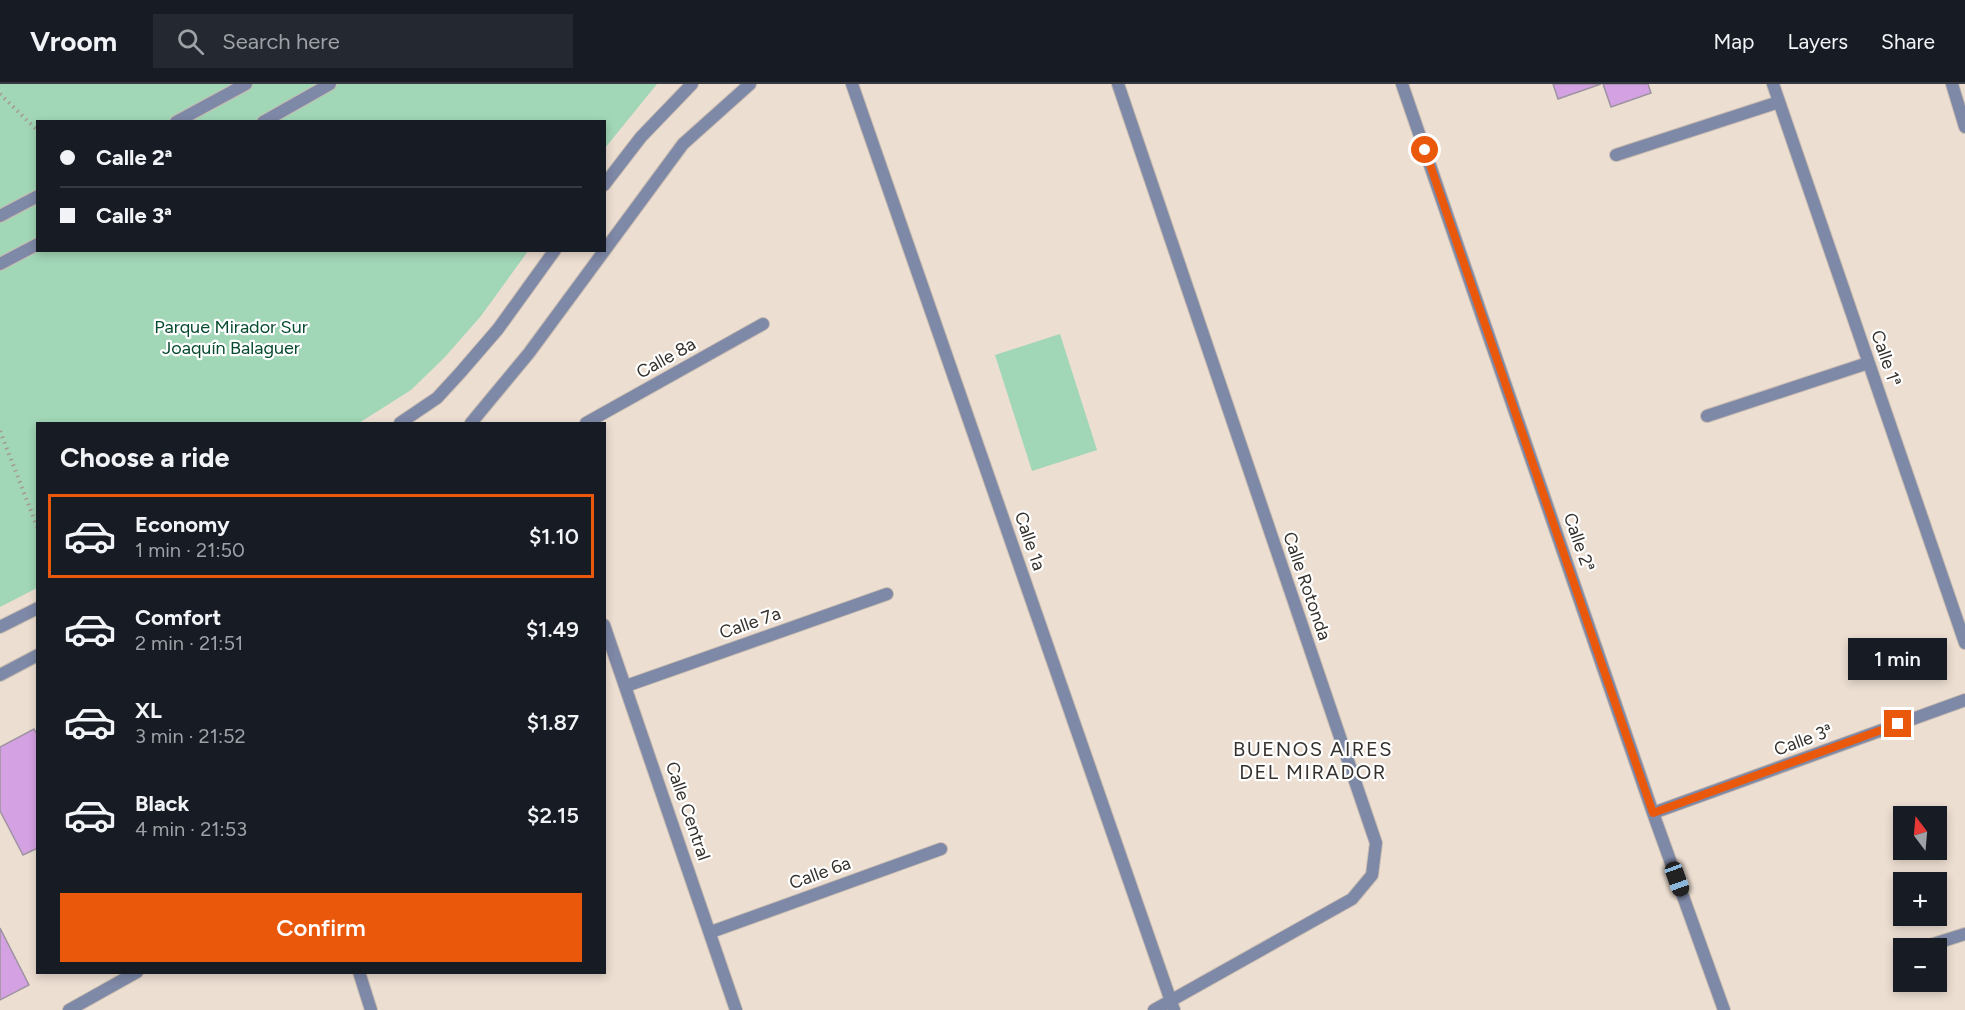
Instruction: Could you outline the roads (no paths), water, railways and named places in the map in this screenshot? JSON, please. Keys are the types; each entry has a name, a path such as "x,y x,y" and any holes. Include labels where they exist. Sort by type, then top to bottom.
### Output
{"street":[{"path":"180,120 246,84"},
{"path":"267,120 330,84"},
{"path":"606,181 641,137 692,84"},
{"path":"606,248 683,144 750,84"},
{"name":"Calle 1a","path":"852,84 1173,1005"},
{"name":"Calle Rotonda","path":"1118,84 1376,843 1372,874 1352,899 1173,1005 1154,1010"},
{"name":"Calle 2ª","path":"1402,84 1653,813 1724,1010"},
{"name":"Calle 1ª","path":"1773,84 1965,643"},
{"path":"1952,84 1965,126"},
{"path":"1616,155 1779,102"},
{"path":"0,216 36,197"},
{"path":"0,264 36,245"},
{"path":"401,422 437,398 460,373 498,329 554,252"},
{"path":"472,422 529,353 603,252"},
{"name":"Calle 8a","path":"588,422 763,324"},
{"path":"1707,416 1868,363"},
{"name":"Calle 7a","path":"626,686 887,594"},
{"path":"0,627 36,609"},
{"name":"Calle Central","path":"606,631 736,1010"},
{"path":"0,675 36,656"},
{"name":"Calle 3ª","path":"1653,813 1965,700"},
{"name":"Calle 6a","path":"711,932 941,849"},
{"path":"1947,940 1965,934"},
{"path":"69,1010 133,974"},
{"path":"360,974 371,1010"}],"district":[{"name":"BUENOS AIRES DEL MIRADOR","path":"1313,760"}],"park label":[{"name":"Parque Mirador Sur Joaquín Balaguer","path":"231,337"}]}
